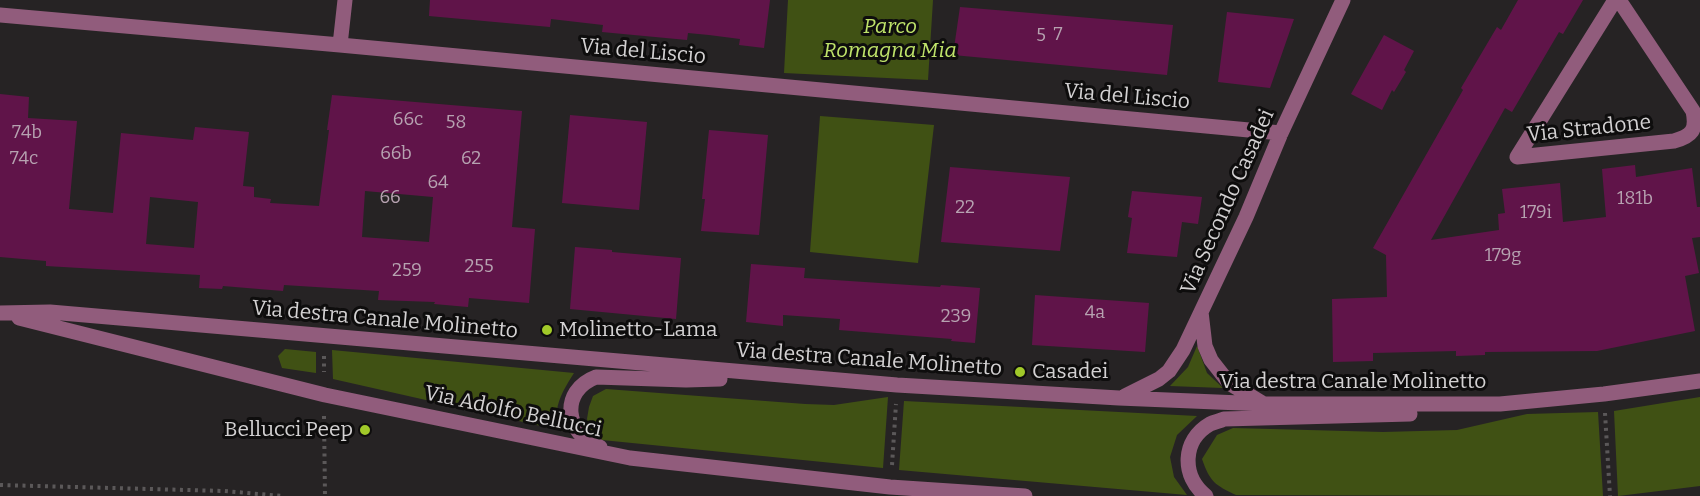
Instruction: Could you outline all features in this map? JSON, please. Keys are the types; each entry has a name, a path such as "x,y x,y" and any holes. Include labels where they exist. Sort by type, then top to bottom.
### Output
{"street":[{"path":"340,45 345,0"},
{"name":"Via Secondo Casadei","path":"1265,404 1229,383 1211,360 1205,346 1201,312 1343,0"},
{"name":"Via Stradone","path":"1617,0 1693,111 1695,121 1693,130 1686,138 1674,141 1517,157 1617,0"},
{"name":"Via del Liscio","path":"0,15 1281,133"},
{"name":"Via destra Canale Molinetto","path":"1,313 50,312 897,385 1265,404 1500,404 1604,394 1700,381"},
{"path":"1119,398 1160,379 1169,371 1183,350 1201,312"},
{"name":"Via Adolfo Bellucci","path":"1,313 325,395 630,458 890,487 1025,496"},
{"path":"630,458 594,445 585,439 574,426 571,412 573,397 577,390 588,381 597,377 686,380 789,376"},
{"path":"1206,496 1191,479 1188,456 1199,434 1210,424 1224,419 1443,413 1500,404"}],"path":[{"path":"890,487 899,353"},
{"path":"1604,394 1610,496"},
{"path":"0,485 224,491 282,496"}],"green space":[{"name":"Parco Romagna Mia","path":"788,0 933,0 928,80 784,73"},
{"path":"820,116 934,125 918,263 810,252"},
{"path":"1197,346 1207,373 1223,388 1170,386 1188,367"},
{"path":"285,349 316,352 316,373 282,368 278,356"},
{"path":"332,350 574,373 563,391 557,411 563,431 333,379"},
{"path":"606,389 834,405 888,397 883,468 602,440 591,430 587,419 593,396"},
{"path":"1700,397 1700,486 1618,496 1614,411"},
{"path":"904,401 1197,416 1177,435 1170,457 1174,477 1187,495 899,470"},
{"path":"1598,412 1603,496 1236,495 1214,482 1202,459 1217,435 1233,428 1383,432 1457,430 1527,414"}],"building":[{"path":"430,0 770,0 764,48 739,45 740,39 709,35 688,33 687,40 602,32 603,25 551,19 550,27 429,16"},
{"path":"1518,0 1583,0 1563,34 1559,32 1512,112 1505,108 1431,240 1499,230 1498,214 1505,213 1502,189 1560,183 1563,222 1606,217 1602,169 1635,165 1636,177 1692,168 1697,207 1700,207 1700,237 1692,238 1699,273 1685,276 1695,331 1597,351 1485,352 1485,355 1456,356 1456,351 1373,353 1373,361 1333,362 1332,299 1387,297 1386,255 1373,248 1463,90 1461,88 1497,27 1501,30"},
{"path":"960,7 1173,25 1167,75 953,55"},
{"path":"1227,12 1294,19 1270,88 1218,82"},
{"path":"1384,35 1414,51 1404,70 1406,72 1394,92 1392,90 1382,110 1351,94"},
{"path":"0,94 29,97 28,118 77,121 69,209 113,213 121,133 193,140 195,127 249,132 243,186 254,187 254,197 271,199 270,203 319,206 332,95 522,111 512,227 535,229 529,303 469,298 468,307 434,304 435,302 378,300 379,291 284,285 283,291 223,286 222,289 199,288 200,275 46,266 46,261 0,257","holes":["365,191 433,197 429,242 362,237","150,197 198,202 194,248 146,244"]},
{"path":"570,115 647,122 639,210 562,203"},
{"path":"709,130 768,135 759,235 701,231"},
{"path":"950,167 1070,177 1060,251 941,242"},
{"path":"1132,191 1202,197 1198,224 1182,222 1177,257 1127,253 1132,218 1128,217"},
{"path":"575,247 681,258 676,319 570,309"},
{"path":"751,264 805,268 804,278 980,288 975,343 839,330 840,319 783,315 783,326 746,322"},
{"path":"1035,295 1149,303 1145,352 1032,345"}],"place":[{"name":"Molinetto-Lama","path":"547,330"},
{"name":"Casadei","path":"1020,372"},
{"name":"Bellucci Peep","path":"365,430"}]}
